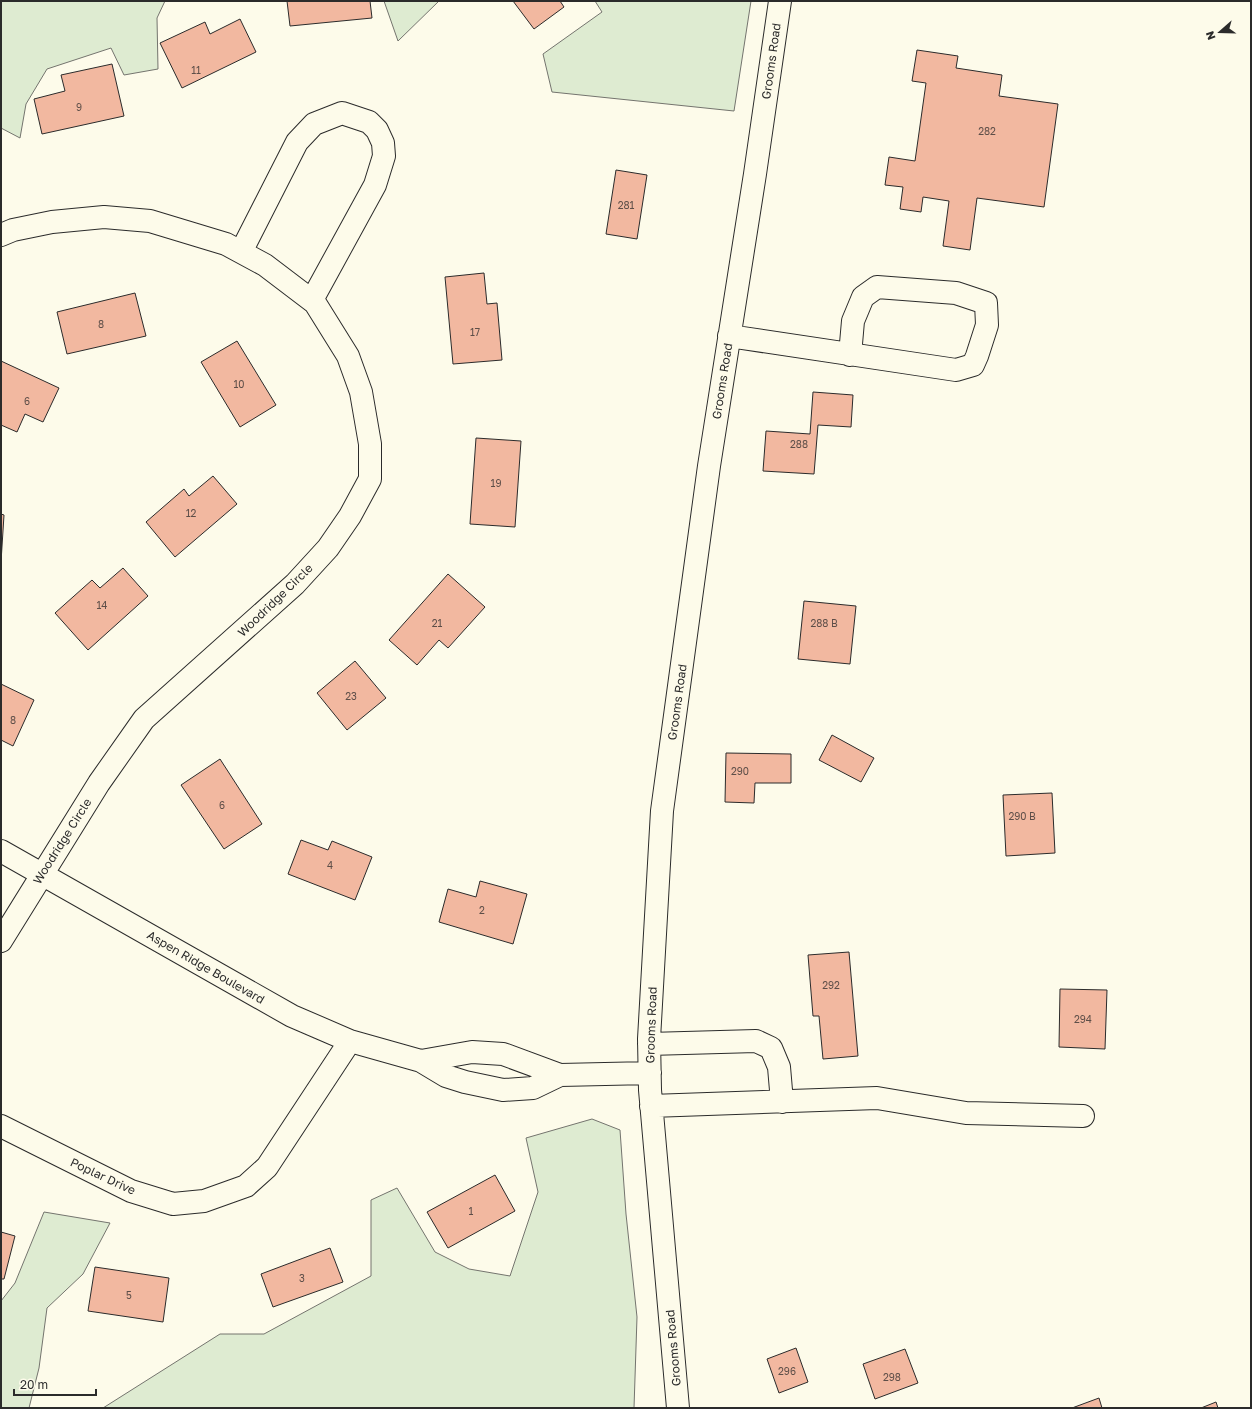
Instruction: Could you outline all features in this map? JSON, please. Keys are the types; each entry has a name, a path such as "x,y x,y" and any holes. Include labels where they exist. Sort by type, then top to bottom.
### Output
{"street":[{"name":"Grooms Road","path":"678,1408 651,1106 649,1044 662,811 709,466 780,1"},
{"path":"241,252 297,142 314,124 342,113 369,122 377,130 382,143 384,156 375,185 312,300"},
{"name":"Woodridge Circle","path":"1,234 52,222 104,217 150,221 226,244 266,265 315,303 348,356 361,392 370,444 370,479 346,522 328,548 295,584 144,719 99,783 1,941"},
{"path":"729,336 956,370 973,365 987,325 986,303 956,293 877,286 863,297 853,321 850,354"},
{"name":"Aspen Ridge Boulevard","path":"1,852 292,1016 350,1041 421,1061 446,1076 465,1082 503,1090 533,1088 560,1075"},
{"name":"Poplar Drive","path":"1,1126 130,1191 173,1204 204,1201 246,1186 267,1167 350,1041"},
{"path":"649,1044 756,1041 771,1048 779,1067 782,1102"},
{"name":"Aspen Ridge Boulevard","path":"421,1061 472,1052 503,1054 560,1075 650,1073"},
{"path":"651,1106 877,1098 966,1113 1083,1116"}],"green space":[{"path":"1,1 165,1 157,18 158,69 124,75 111,48 47,69 26,104 20,138 1,128"},
{"path":"384,1 439,1 398,41"},
{"path":"595,1 751,1 734,111 552,92 543,54 602,12"},
{"path":"592,1119 620,1130 626,1214 637,1317 634,1408 103,1408 220,1334 264,1334 371,1276 371,1200 397,1188 435,1252 469,1269 510,1276 538,1192 526,1138"},
{"path":"44,1212 110,1223 83,1274 47,1308 39,1368 29,1408 1,1408 1,1301 15,1283"}],"building":[{"path":"287,1 370,1 372,18 290,26"},
{"path":"513,1 560,1 564,7 534,29"},
{"path":"240,19 256,52 182,88 160,43 205,22 210,34"},
{"path":"917,50 958,56 956,68 1002,75 999,96 1058,104 1044,207 977,198 970,250 943,246 949,201 923,197 921,212 900,209 903,187 885,185 889,157 915,161 926,83 912,81"},
{"path":"112,64 124,116 42,134 34,99 65,91 61,75"},
{"path":"616,170 647,175 637,239 606,234"},
{"path":"484,273 487,304 497,303 502,360 453,364 445,277"},
{"path":"135,293 146,336 67,354 57,312"},
{"path":"237,341 276,405 240,427 201,362"},
{"path":"1,361 59,388 43,422 25,414 17,432 1,425"},
{"path":"813,392 853,395 851,427 818,425 814,474 763,471 766,431 810,434"},
{"path":"476,438 521,441 515,527 470,524"},
{"path":"213,476 237,504 175,557 146,522 184,489 189,496"},
{"path":"1,514 4,515 1,562"},
{"path":"123,568 148,596 88,650 55,613 92,580 100,588"},
{"path":"448,574 485,607 448,648 439,640 417,665 389,640"},
{"path":"804,601 856,606 850,664 798,659"},
{"path":"355,661 386,698 347,730 317,693"},
{"path":"1,684 34,700 13,746 1,740"},
{"path":"832,735 874,758 861,782 819,760"},
{"path":"726,753 791,754 791,783 755,783 754,803 725,802"},
{"path":"220,759 262,824 224,849 181,785"},
{"path":"1052,793 1055,853 1006,856 1003,795"},
{"path":"301,840 328,850 332,841 372,857 355,900 288,874"},
{"path":"480,881 527,894 513,944 439,922 448,889 476,897"},
{"path":"849,952 858,1056 823,1059 819,1016 813,1016 808,955"},
{"path":"1060,989 1107,990 1105,1049 1059,1047"},
{"path":"495,1175 515,1211 448,1248 427,1212"},
{"path":"1,1232 15,1236 4,1279 1,1279"},
{"path":"330,1248 343,1282 273,1307 261,1274"},
{"path":"95,1267 169,1278 163,1322 88,1311"},
{"path":"796,1348 808,1382 779,1393 767,1359"},
{"path":"905,1349 918,1383 875,1399 863,1364"},
{"path":"1099,1398 1102,1408 1072,1408"},
{"path":"1216,1402 1218,1408 1201,1408"}]}
